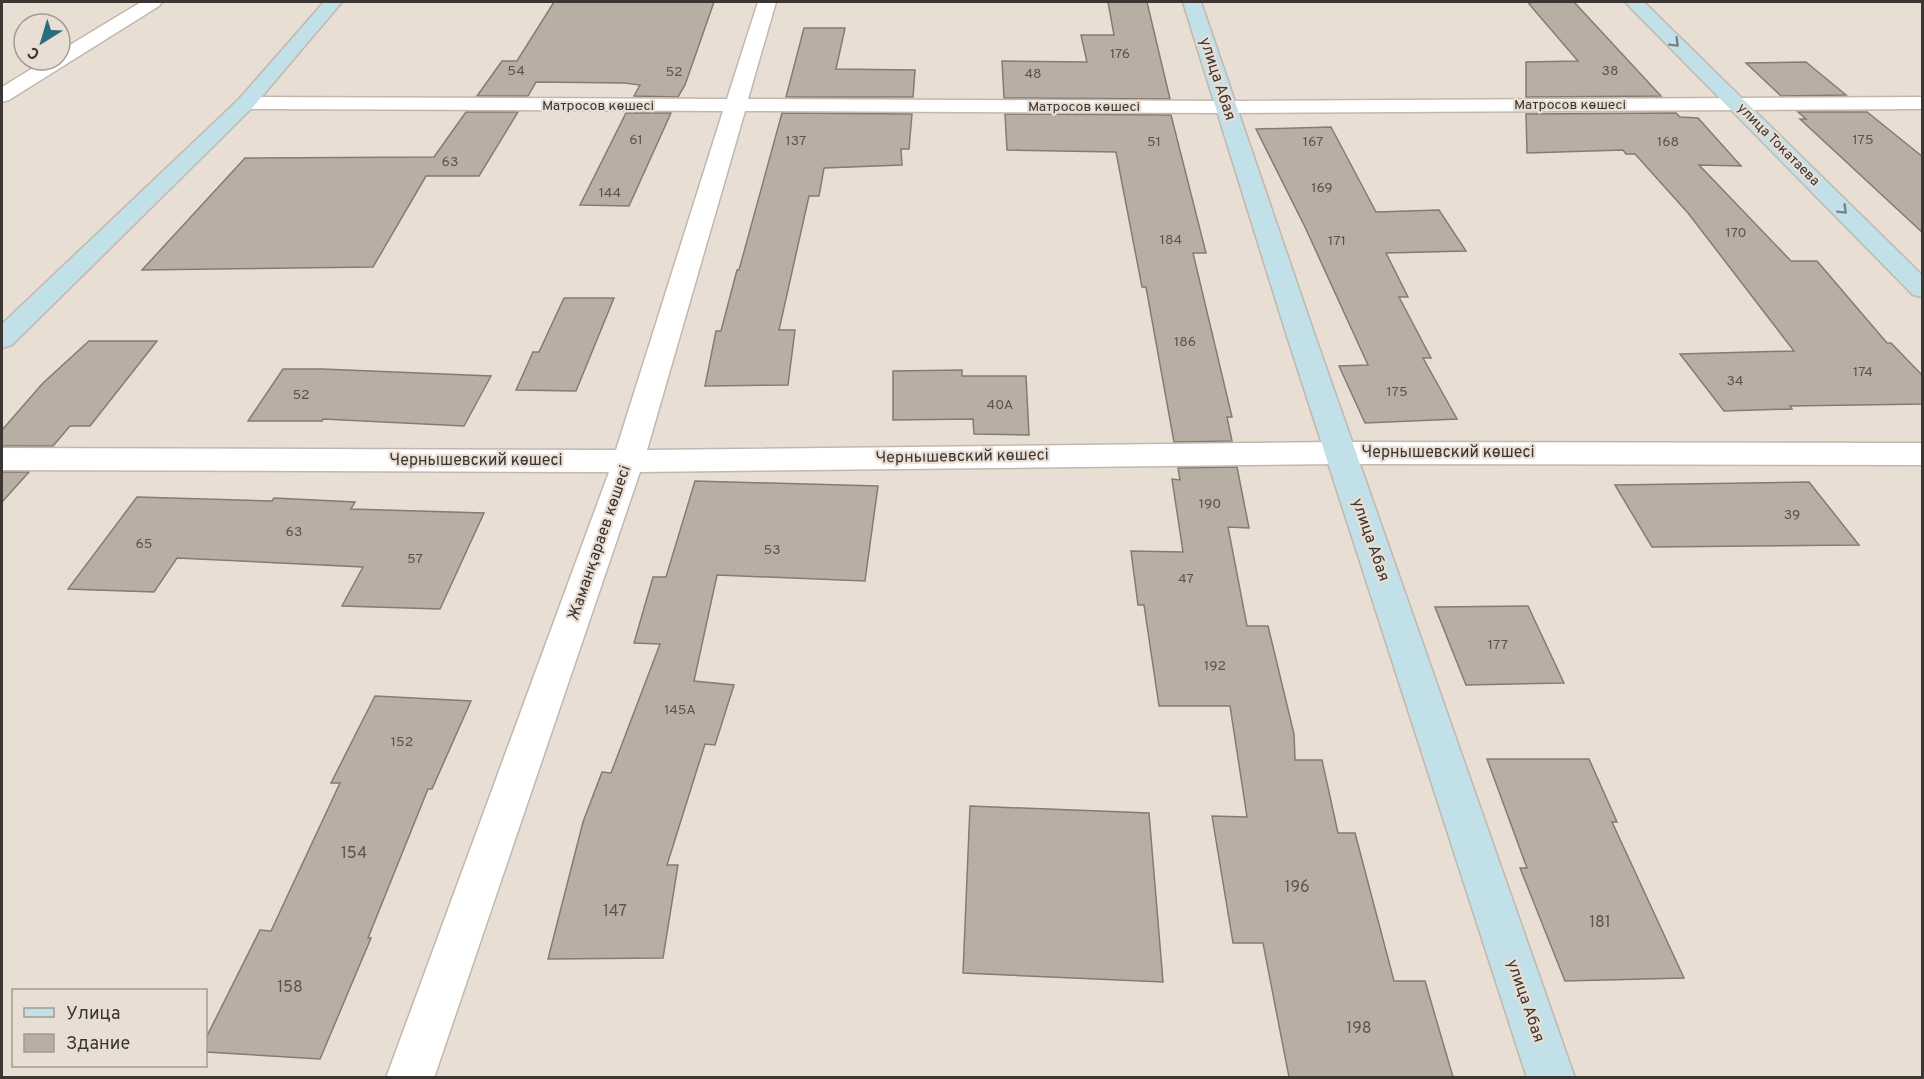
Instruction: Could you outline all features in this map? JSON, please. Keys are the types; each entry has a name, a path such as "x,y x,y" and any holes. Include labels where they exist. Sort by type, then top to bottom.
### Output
{"street":[{"path":"2,96 153,2"},
{"path":"2,339 246,103 333,2"},
{"name":"Жаманқараев көшесі","path":"410,1077 628,461 767,2"},
{"name":"улица Абая","path":"1192,2 1340,453 1551,1077"},
{"name":"улица Токатаева","path":"1634,2 1923,289"},
{"name":"Матросов көшесі","path":"246,103 1226,107 1923,103"},
{"name":"Чернышевский көшесі","path":"2,459 628,461 1340,453 1923,454"}],"building":[{"path":"554,2 714,2 685,85 678,97 634,96 640,85 625,83 536,82 528,96 477,96 502,61 517,61"},
{"path":"1108,2 1147,2 1170,99 1004,98 1002,61 1087,62 1081,35 1114,35"},
{"path":"1532,2 1574,2 1661,96 1526,97 1526,62 1578,61 1529,4"},
{"path":"804,28 845,28 836,69 915,70 913,97 786,97"},
{"path":"1806,62 1846,95 1781,96 1746,63"},
{"path":"466,112 518,112 479,176 426,176 373,267 142,270 245,158 434,157"},
{"path":"1798,112 1867,112 1923,157 1923,233 1800,119 1806,119"},
{"path":"626,113 671,113 629,206 580,205"},
{"path":"782,113 912,114 909,149 901,149 902,165 824,168 819,196 809,196 779,330 795,330 788,385 705,386 716,331 721,331"},
{"path":"1676,113 1680,117 1698,118 1741,166 1699,165 1791,261 1817,261 1887,343 1891,343 1923,376 1923,404 1790,406 1792,409 1724,411 1680,354 1794,351 1688,213 1635,154 1626,154 1623,150 1527,153 1526,114"},
{"path":"1005,114 1171,115 1206,253 1193,253 1232,417 1227,417 1232,441 1174,442 1146,287 1142,287 1116,152 1007,150"},
{"path":"1331,127 1376,212 1439,210 1466,251 1386,253 1408,297 1399,297 1431,358 1423,358 1457,419 1365,423 1339,366 1368,365 1305,227 1256,129"},
{"path":"564,298 614,298 576,391 516,390 533,352 539,352"},
{"path":"89,341 157,341 90,426 70,426 53,446 2,446 2,430 43,383"},
{"path":"283,369 491,376 464,426 323,419 322,421 248,421"},
{"path":"962,370 962,376 1026,376 1029,435 974,434 973,419 893,420 893,371"},
{"path":"1237,467 1249,528 1228,527 1247,626 1268,626 1294,734 1295,760 1322,760 1338,833 1355,833 1394,981 1425,981 1453,1077 1289,1077 1263,943 1233,943 1212,816 1247,817 1230,706 1159,706 1144,605 1138,605 1131,551 1183,552 1172,479 1180,480 1178,468"},
{"path":"2,472 29,472 2,502"},
{"path":"695,481 878,486 865,581 717,575 694,681 734,685 715,745 705,744 667,865 678,865 663,958 548,959 583,822 602,772 611,773 660,644 634,643 653,577 666,577"},
{"path":"1809,482 1859,545 1652,547 1615,485"},
{"path":"137,497 272,501 274,498 355,502 351,509 484,513 440,609 342,606 363,567 177,558 154,592 68,589"},
{"path":"1528,606 1564,683 1466,685 1435,607"},
{"path":"375,696 471,701 432,789 428,789 368,938 371,938 320,1059 207,1052 207,1036 260,930 271,931 340,783 331,783"},
{"path":"1487,759 1589,759 1617,822 1612,822 1684,978 1565,981 1520,868 1527,868"},
{"path":"970,806 1149,813 1163,982 963,973"}]}
